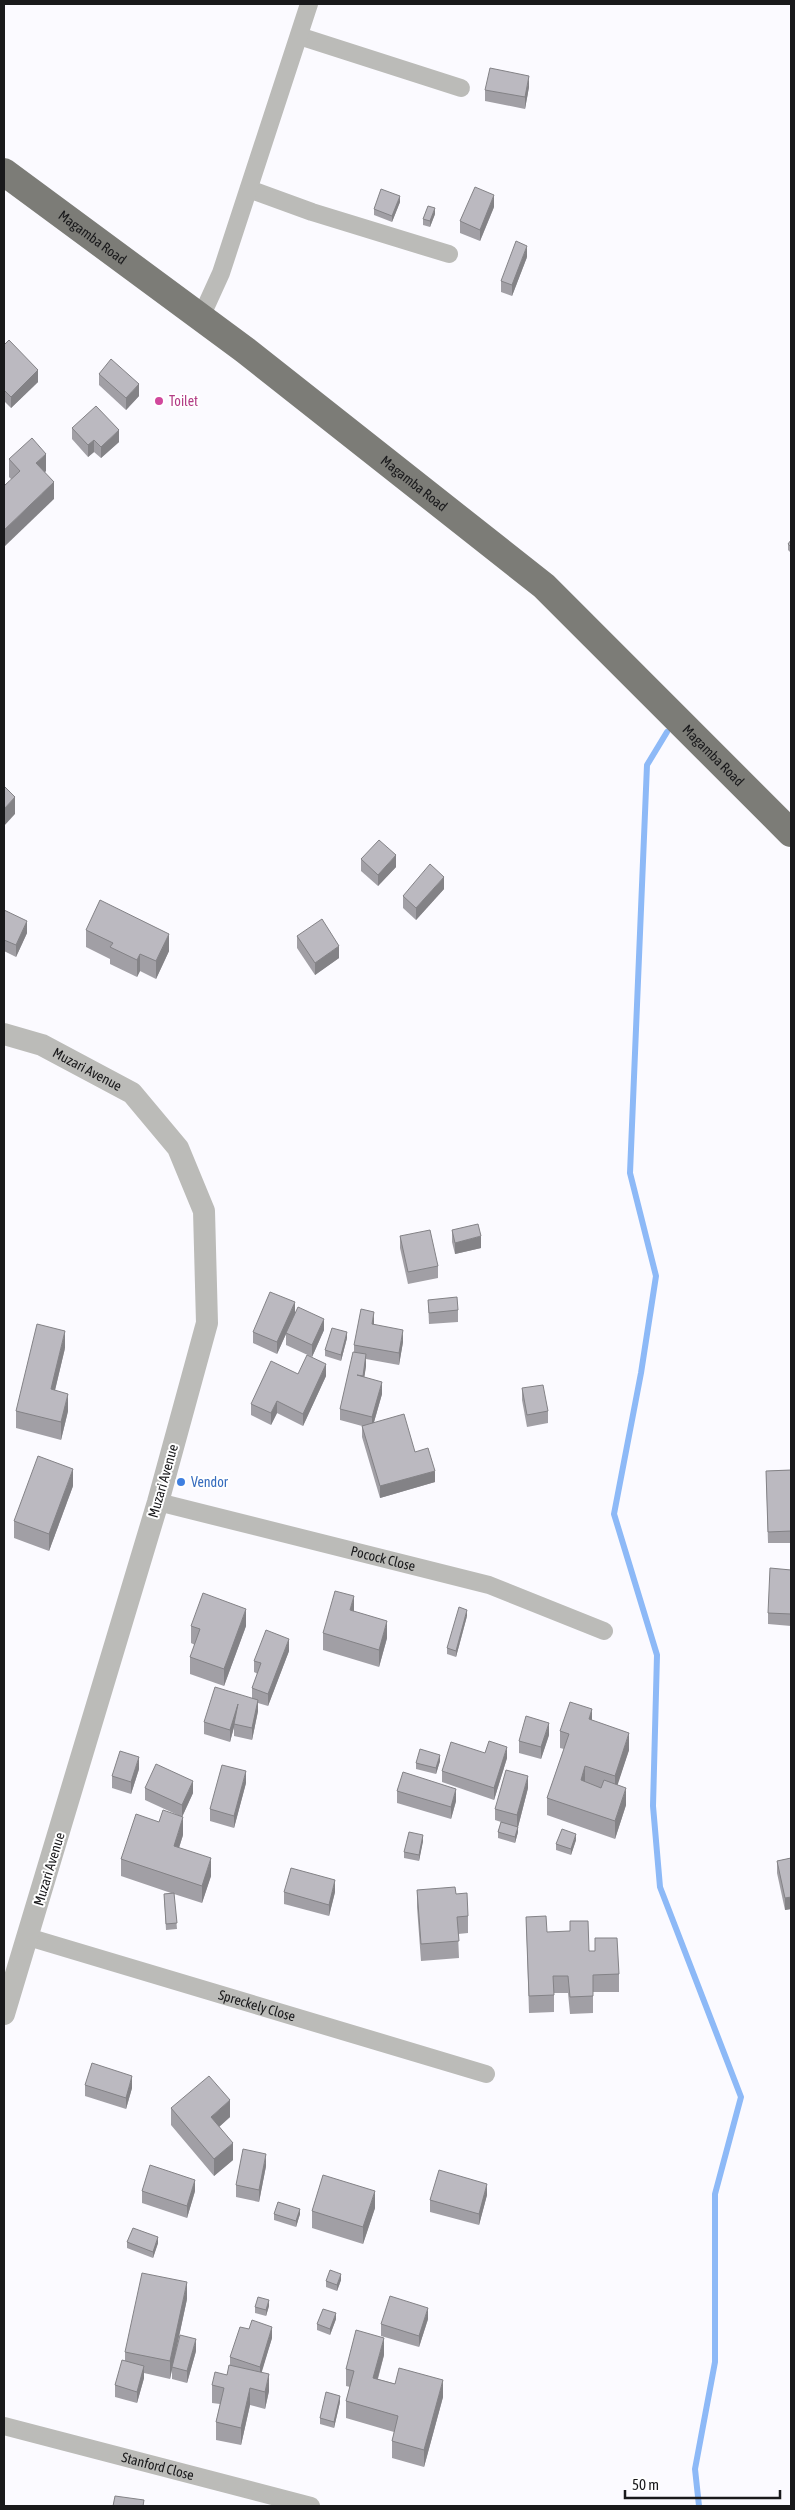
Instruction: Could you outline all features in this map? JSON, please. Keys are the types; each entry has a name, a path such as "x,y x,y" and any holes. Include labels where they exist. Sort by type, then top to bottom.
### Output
{"highway":[{"name":"Magamba Road","path":"4,172 201,316 544,586 791,833"}],"street":[{"path":"201,316 221,273 309,4"},
{"path":"300,36 462,88"},
{"path":"249,189 312,212 449,254"},
{"name":"Muzari Avenue","path":"4,1034 42,1045 132,1093 178,1148 204,1211 207,1323 158,1502 4,2014"},
{"name":"Pocock Close","path":"158,1502 489,1585 604,1631"},
{"name":"Spreckely Close","path":"28,1937 486,2074"},
{"name":"Stanford Close","path":"4,2426 310,2506"}],"building":[{"path":"490,68 529,76 525,97 485,90"},
{"path":"475,187 494,195 480,230 460,221"},
{"path":"381,189 400,196 392,216 374,209"},
{"path":"428,206 435,208 430,221 423,219"},
{"path":"516,241 527,246 512,285 501,281"},
{"path":"9,340 38,370 11,397 4,390 4,345"},
{"path":"111,359 139,384 126,398 99,374"},
{"path":"96,406 119,430 101,447 94,440 88,445 72,428"},
{"path":"32,438 46,454 36,463 54,482 4,530 4,486 20,471 9,459"},
{"path":"4,786 15,797 4,809"},
{"path":"379,840 396,855 378,875 361,859"},
{"path":"430,864 444,877 416,908 403,896"},
{"path":"100,900 169,934 156,961 140,954 137,960 110,947 113,943 86,930"},
{"path":"4,910 27,921 16,945 4,940"},
{"path":"322,919 339,946 315,963 297,936"},
{"path":"478,1224 481,1236 455,1243 452,1230"},
{"path":"430,1230 438,1266 408,1272 400,1236"},
{"path":"270,1292 295,1302 277,1342 253,1332"},
{"path":"457,1297 458,1310 429,1313 428,1300"},
{"path":"298,1307 324,1319 312,1345 286,1333"},
{"path":"361,1309 374,1312 372,1324 403,1330 399,1353 354,1345"},
{"path":"37,1324 65,1331 51,1389 68,1394 61,1422 16,1411"},
{"path":"332,1328 347,1332 341,1355 325,1350"},
{"path":"353,1352 366,1354 363,1376 357,1375 382,1382 372,1417 340,1409"},
{"path":"307,1355 326,1364 303,1414 277,1401 271,1413 251,1404 271,1361 298,1374"},
{"path":"543,1385 548,1411 527,1415 522,1388"},
{"path":"404,1414 415,1452 428,1448 435,1471 380,1486 362,1426"},
{"path":"38,1456 73,1469 49,1534 14,1521"},
{"path":"791,1470 791,1531 768,1532 766,1471"},
{"path":"770,1568 791,1570 791,1614 768,1613"},
{"path":"335,1591 354,1596 350,1610 387,1621 379,1650 323,1633"},
{"path":"203,1593 246,1609 224,1669 190,1657 200,1629 191,1626"},
{"path":"459,1607 467,1610 456,1651 447,1648"},
{"path":"266,1630 289,1639 268,1694 252,1688 261,1663 254,1661"},
{"path":"215,1687 258,1700 252,1728 234,1724 238,1704 230,1730 204,1722"},
{"path":"570,1702 592,1709 589,1719 629,1733 615,1776 585,1766 581,1780 601,1788 604,1780 626,1788 615,1821 547,1798 569,1734 560,1731"},
{"path":"526,1716 549,1723 541,1747 519,1741"},
{"path":"489,1741 507,1747 494,1788 442,1771 451,1742 485,1753"},
{"path":"420,1749 440,1755 436,1768 416,1763"},
{"path":"120,1751 139,1757 131,1782 112,1776"},
{"path":"156,1764 193,1781 182,1805 145,1788"},
{"path":"222,1765 246,1771 234,1816 210,1809"},
{"path":"506,1770 528,1776 517,1815 495,1809"},
{"path":"403,1772 456,1789 451,1807 397,1791"},
{"path":"163,1810 183,1817 174,1846 211,1858 202,1886 121,1859 136,1814 159,1822"},
{"path":"501,1822 518,1827 515,1837 498,1832"},
{"path":"562,1829 576,1834 571,1849 556,1844"},
{"path":"409,1832 423,1835 419,1855 404,1852"},
{"path":"791,1858 791,1897 785,1898 777,1861"},
{"path":"291,1868 335,1880 329,1905 284,1892"},
{"path":"455,1887 456,1894 467,1893 468,1916 457,1917 459,1941 421,1944 417,1890"},
{"path":"174,1893 177,1923 166,1924 164,1894"},
{"path":"546,1916 547,1932 570,1931 570,1921 588,1921 589,1951 595,1951 595,1938 617,1938 619,1974 593,1975 593,1996 570,1997 568,1976 553,1976 554,1995 529,1996 526,1917"},
{"path":"92,2063 132,2076 126,2098 85,2085"},
{"path":"209,2076 230,2100 211,2117 233,2143 214,2159 171,2108"},
{"path":"243,2149 266,2154 259,2190 236,2185"},
{"path":"150,2165 195,2180 187,2206 142,2191"},
{"path":"439,2170 487,2184 479,2214 430,2200"},
{"path":"323,2175 375,2191 363,2227 312,2211"},
{"path":"278,2202 300,2209 296,2221 274,2214"},
{"path":"133,2228 158,2237 153,2252 127,2242"},
{"path":"330,2270 341,2274 337,2285 326,2281"},
{"path":"142,2273 187,2282 170,2361 125,2352"},
{"path":"390,2296 428,2308 419,2336 381,2324"},
{"path":"258,2297 269,2300 266,2310 255,2307"},
{"path":"323,2309 336,2313 330,2329 317,2324"},
{"path":"252,2320 272,2327 260,2367 230,2357 240,2327 249,2329"},
{"path":"356,2330 384,2338 373,2378 395,2384 399,2368 443,2380 424,2450 392,2441 398,2416 346,2401 354,2371 346,2369"},
{"path":"180,2335 196,2339 187,2371 172,2367"},
{"path":"122,2360 144,2366 137,2392 115,2385"},
{"path":"229,2365 269,2374 265,2392 250,2388 241,2428 216,2422 224,2388 212,2385 215,2372 227,2375"},
{"path":"326,2392 340,2396 334,2422 320,2418"},
{"path":"115,2496 144,2500 143,2506 113,2506"}],"waterway":[{"path":"667,732 647,765 630,1173 656,1276 641,1373 614,1514 657,1655 653,1806 660,1887 741,2097 715,2194 715,2362 695,2469 699,2506"}],"place":[{"name":"Toilet","path":"159,401"},
{"name":"Vendor","path":"181,1482"}]}
